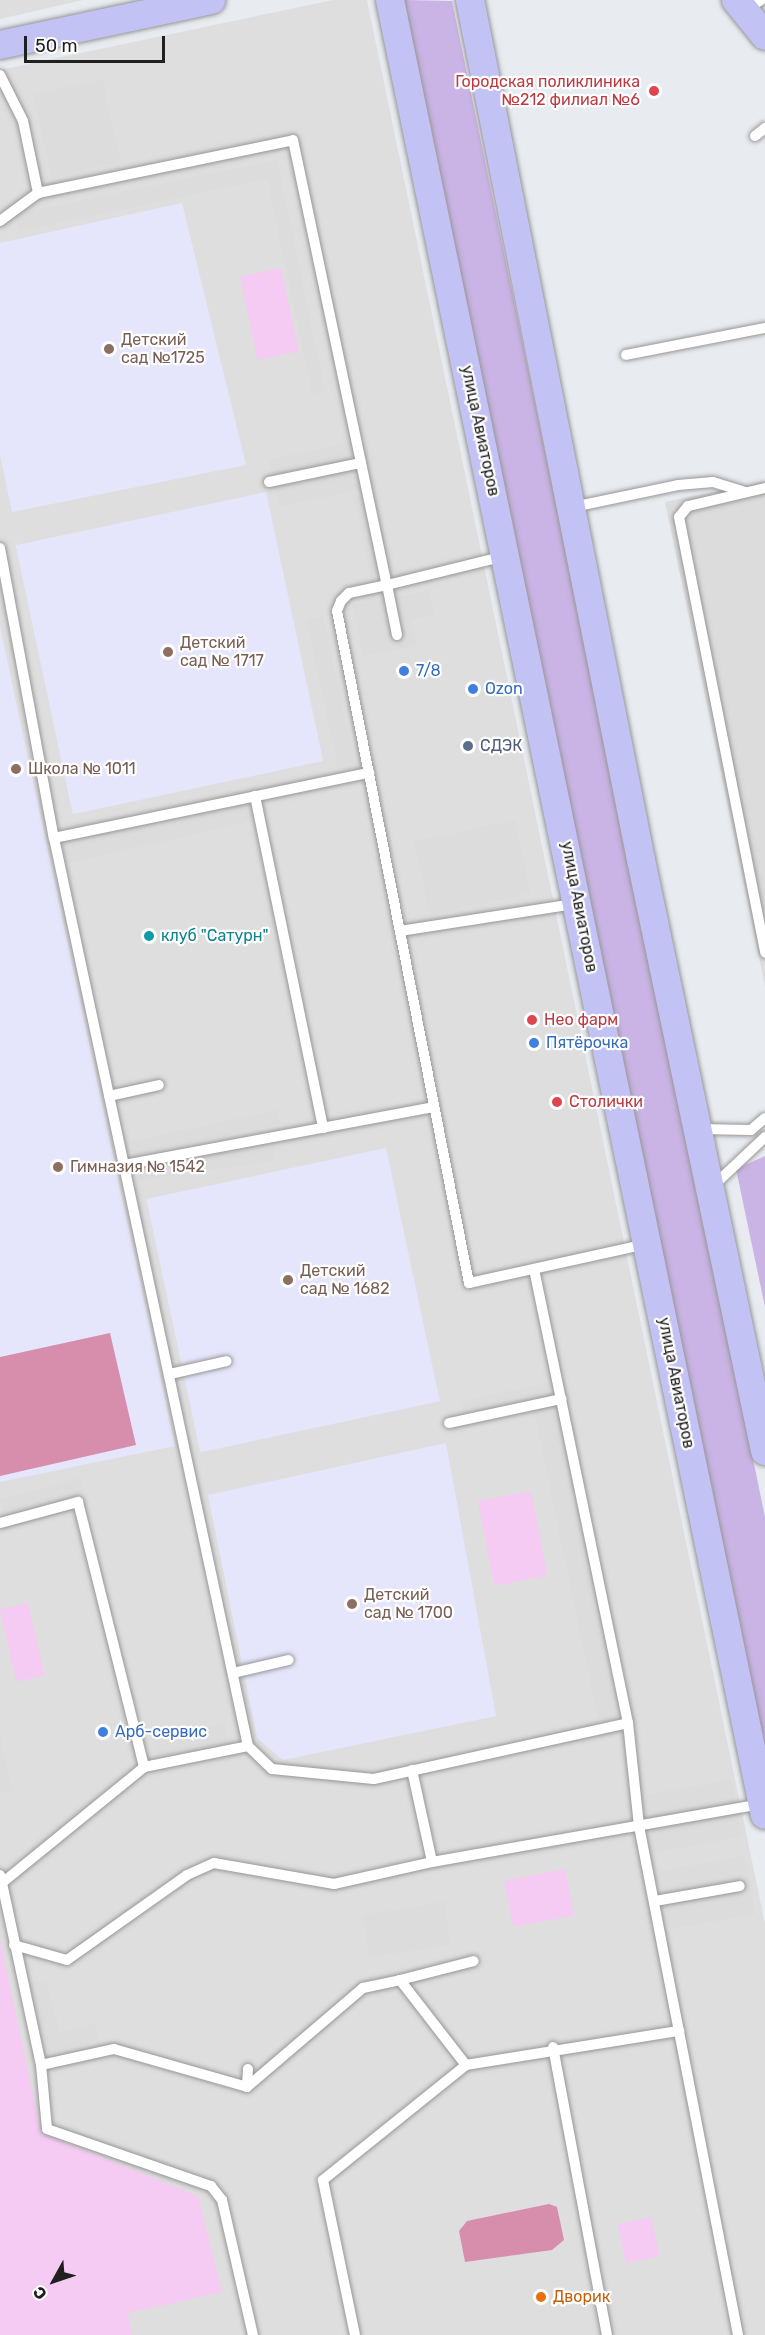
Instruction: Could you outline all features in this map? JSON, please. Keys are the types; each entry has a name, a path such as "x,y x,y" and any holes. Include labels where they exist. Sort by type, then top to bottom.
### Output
{"street":[{"path":"0,45 131,9 211,0"},
{"name":"улица Авиаторов","path":"390,0 764,1809"},
{"path":"470,0 765,1451"},
{"path":"747,3 765,36"}],"lane":[{"path":"0,75 22,121 38,193"},
{"path":"755,136 765,128"},
{"path":"0,220 38,193 293,140 397,635"},
{"path":"626,355 765,328"},
{"path":"269,482 362,463"},
{"path":"572,507 678,485 713,482 746,492"},
{"path":"765,488 688,506 679,517 765,954"},
{"path":"0,548 54,838 248,1746 272,1769 306,1777 374,1779 628,1723"},
{"path":"506,556 349,593 337,611 469,1283 648,1244"},
{"path":"54,838 369,773"},
{"path":"255,796 323,1128"},
{"path":"400,930 578,903"},
{"path":"109,1096 159,1086"},
{"path":"124,1166 434,1107"},
{"path":"699,1129 751,1130 765,1118"},
{"path":"711,1188 765,1137"},
{"path":"534,1270 628,1723 639,1826 738,2335"},
{"path":"170,1374 227,1361"},
{"path":"449,1423 561,1399"},
{"path":"0,1523 78,1502 144,1767"},
{"path":"233,1673 289,1660"},
{"path":"248,1746 144,1767 1,1879 41,2065 47,2129 211,2186 222,2200 253,2335"},
{"path":"412,1770 432,1862"},
{"path":"14,1945 67,1960 187,1875 214,1863 334,1884 432,1862 639,1826 764,1809"},
{"path":"655,1901 740,1886"},
{"path":"247,2087 363,1988 474,1961"},
{"path":"400,1980 466,2065"},
{"path":"355,2335 323,2180 466,2065 553,2047 679,2031"},
{"path":"553,2047 607,2335"},
{"path":"41,2065 114,2049 247,2087"},
{"path":"247,2087 248,2069"}],"shaded area":[{"path":"0,0 83,0 0,19"},
{"path":"333,0 367,0 765,1924 765,2335 0,2335 0,70"},
{"path":"405,0 452,1 765,1517 765,1765 403,8"},
{"path":"102,79 121,162 52,178 33,95"},
{"path":"277,160 325,391 312,394 267,179 19,231 16,214"},
{"name":"Детский сад №1725","path":"182,203 246,465 12,512 0,454 0,243"},
{"path":"281,268 299,351 258,360 240,277"},
{"path":"353,442 363,489 279,507 269,460"},
{"path":"765,481 765,986 665,502"},
{"name":"Детский сад № 1717","path":"266,492 323,761 73,814 16,545"},
{"path":"363,493 382,582 372,584 353,495"},
{"path":"429,591 434,615 411,620 417,646 363,656 352,605"},
{"path":"323,616 354,763 338,766 306,620"},
{"name":"Гимназия № 1542","path":"0,627 175,1446 0,1482"},
{"path":"246,805 250,822 69,863 65,847"},
{"path":"515,820 531,893 430,915 414,841"},
{"path":"277,1110 280,1124 133,1155 130,1141"},
{"path":"273,1146 275,1161 139,1180 137,1165"},
{"name":"Детский сад № 1682","path":"386,1148 440,1401 200,1452 146,1199"},
{"path":"765,1156 765,1307 736,1169"},
{"path":"110,1333 136,1445 0,1476 0,1357"},
{"path":"548,1383 617,1717 598,1720 532,1400 463,1414 460,1401"},
{"name":"Детский сад № 1700","path":"446,1443 496,1716 283,1760 257,1738 208,1495"},
{"path":"80,1478 84,1493 4,1515 0,1499"},
{"path":"531,1491 547,1575 494,1586 478,1501"},
{"path":"28,1603 45,1675 16,1682 0,1609"},
{"path":"224,1724 228,1744 157,1757 153,1738"},
{"path":"0,1736 13,1790 0,1793"},
{"path":"731,1779 742,1836 653,1853 642,1796"},
{"path":"745,1856 755,1914 670,1929 659,1871"},
{"path":"565,1869 574,1915 513,1927 504,1881"},
{"path":"444,1902 451,1944 370,1957 363,1915"},
{"path":"0,1939 41,2133 198,2196 222,2292 128,2313 132,2335 0,2335"},
{"path":"46,1980 60,2032 94,2023 99,2040 48,2053 30,1984"},
{"path":"549,2204 557,2207 564,2240 552,2250 465,2262 459,2231 467,2221"},
{"path":"651,2217 659,2256 626,2263 618,2224"}],"place":[{"name":"Городская поликлиника №212 филиал №6","path":"654,91"},
{"name":"Детский сад №1725","path":"109,349"},
{"name":"Детский сад № 1717","path":"168,652"},
{"name":"7/8","path":"404,671"},
{"name":"Ozon","path":"473,689"},
{"name":"СДЭК","path":"468,746"},
{"name":"Школа № 1011","path":"16,769"},
{"name":"клуб \"Сатурн\"","path":"149,936"},
{"name":"Нео фарм","path":"532,1020"},
{"name":"Пятёрочка","path":"534,1043"},
{"name":"Столички","path":"557,1102"},
{"name":"Гимназия № 1542","path":"58,1167"},
{"name":"Детский сад № 1682","path":"288,1280"},
{"name":"Детский сад № 1700","path":"352,1604"},
{"name":"Арб-сервис","path":"103,1732"},
{"name":"Дворик","path":"541,2297"}]}
